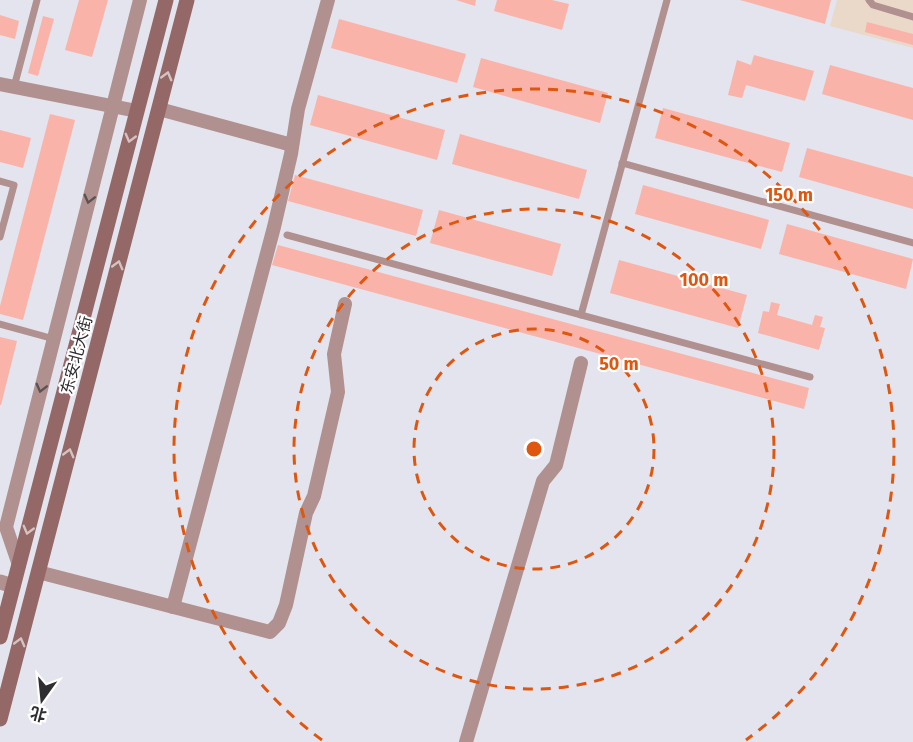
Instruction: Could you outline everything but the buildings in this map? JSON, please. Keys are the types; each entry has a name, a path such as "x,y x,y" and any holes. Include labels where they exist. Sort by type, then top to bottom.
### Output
{"main road":[{"name":"东安北大街","path":"0,637 7,584 19,565 166,0"},
{"name":"东安北大街","path":"0,719 187,0"}],"street":[{"path":"19,565 6,527 140,0"},
{"path":"173,607 274,227 298,109 328,0"},
{"path":"0,84 137,111"},
{"path":"159,109 292,145"},
{"path":"38,572 270,632 279,623 286,605 306,513 314,496 338,392 334,354 345,304"},
{"path":"466,742 543,481 556,465 581,363"}],"lane":[{"path":"14,87 37,0"},
{"path":"581,315 667,0"},
{"path":"869,0 873,5 913,17"},
{"path":"622,164 913,243"},
{"path":"0,181 14,185 0,237"},
{"path":"287,236 810,377"},
{"path":"0,324 54,339"}],"shaded area":[{"path":"837,0 913,0 913,48 830,26"}]}
